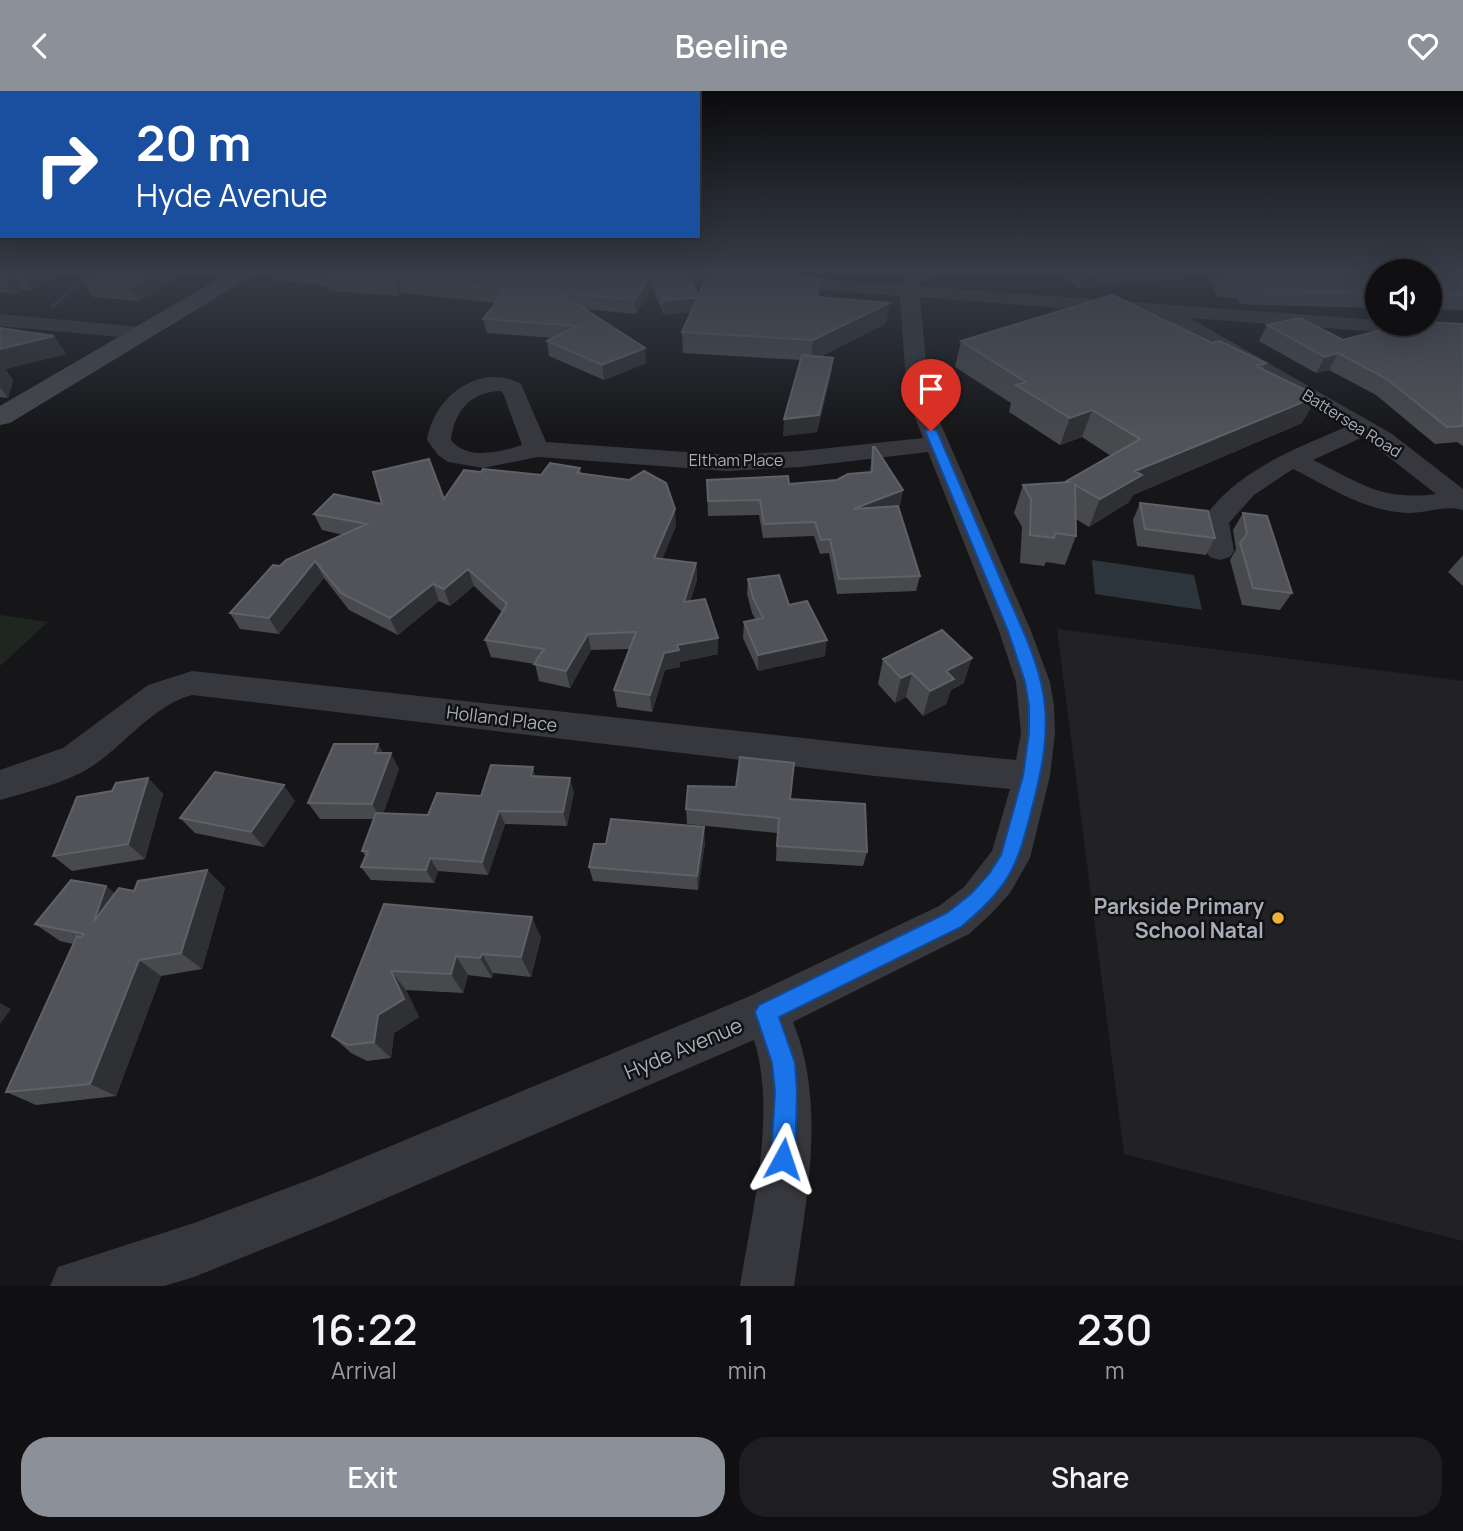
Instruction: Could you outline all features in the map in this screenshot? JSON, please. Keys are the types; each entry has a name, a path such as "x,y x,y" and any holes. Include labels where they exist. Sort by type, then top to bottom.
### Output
{"street":[{"path":"52,325 141,333"},
{"path":"0,417 155,325"},
{"name":"Hyde Avenue","path":"77,1286 194,1249 315,1203 766,1012 954,920 996,880 1010,858 1032,776 1038,733 1037,706 1033,682 1016,631 936,444 915,385 916,325"},
{"name":"Battersea Road","path":"1188,325 1364,428 1403,454 1461,501"},
{"path":"1364,325 1463,332"},
{"path":"1220,551 1215,522 1227,505 1249,485 1294,460 1364,428"},
{"name":"Eltham Place","path":"536,449 727,463 801,459 936,444"},
{"path":"1294,460 1378,502 1411,505 1461,501"},
{"name":"Holland Place","path":"0,785 74,759 103,740 161,692 192,683 874,761 1032,776"},
{"path":"766,1012 778,1041 786,1092 786,1136 767,1286"}],"shaded area":[{"path":"1092,560 1194,575 1202,610 1095,594"},
{"path":"0,615 48,622 0,666"},
{"name":"Parkside Primary School Natal","path":"1057,629 1463,681 1463,1241 1124,1154"}],"building":[{"path":"561,325 609,325 645,348 602,365 547,341 578,326"},
{"path":"685,325 844,325 813,340 682,332"},
{"path":"1014,325 1174,325 1212,343 1220,341 1266,363 1256,366 1318,396 1135,471 1142,475 1100,499 1075,485 1076,536 1055,533 1054,538 1030,535 1031,499 1023,485 1071,482 1067,481 1140,439 1092,410 1070,418 1016,385 1026,382 961,341"},
{"path":"1267,325 1313,325 1343,340 1365,334 1442,336 1442,325 1463,325 1463,426 1447,427 1387,379 1338,353 1325,357"},
{"path":"0,328 54,336 0,349"},
{"path":"802,355 833,358 819,415 784,419"},
{"path":"873,447 903,490 853,509 898,506 920,576 839,579 830,539 821,540 815,522 764,524 760,500 708,501 707,480 788,476 789,484 837,480 848,474 872,472"},
{"path":"429,459 444,499 464,470 481,472 483,469 541,475 550,463 580,468 577,473 629,480 644,471 666,483 675,509 654,558 696,563 684,602 705,599 718,638 677,645 679,650 664,653 650,695 614,690 636,632 588,634 566,671 534,664 544,649 485,640 507,604 468,569 444,589 433,584 390,618 341,593 315,561 269,618 230,613 273,565 280,566 286,560 367,524 314,514 334,494 382,504 373,472"},
{"path":"1140,503 1208,511 1215,538 1145,529"},
{"path":"1243,513 1267,516 1292,593 1253,588 1240,543 1247,534"},
{"path":"779,575 789,605 807,601 827,640 758,655 744,622 763,618 753,598 748,579"},
{"path":"942,630 972,658 946,671 954,679 930,691 912,673 901,678 883,659"},
{"path":"334,744 378,744 375,753 391,753 372,804 308,803"},
{"path":"740,757 794,763 790,799 865,804 867,852 777,846 779,818 686,809 688,786 736,787"},
{"path":"491,765 533,767 531,776 570,778 563,812 499,811 482,862 430,858 426,870 361,867 368,851 362,851 376,813 428,815 437,793 481,796"},
{"path":"215,772 284,785 251,832 180,818"},
{"path":"148,778 128,844 53,856 77,797 112,791 116,783"},
{"path":"611,819 704,827 697,876 589,867 594,844 606,844"},
{"path":"207,870 181,953 139,960 90,1084 6,1092 77,936 81,938 84,934 35,924 71,880 106,886 94,921 119,888 134,891 138,881"},
{"path":"384,904 532,917 521,957 482,954 480,958 456,956 451,974 391,971 404,999 378,1015 374,1042 348,1045 332,1036"}],"place":[{"name":"Parkside Primary School Natal","path":"1278,918"}],"route":[{"path":"783,1159 786,1136 783,1063 778,1041 766,1012 954,920 978,900 996,880 1010,858 1032,776 1038,733 1033,682 1016,631 931,431"}]}
